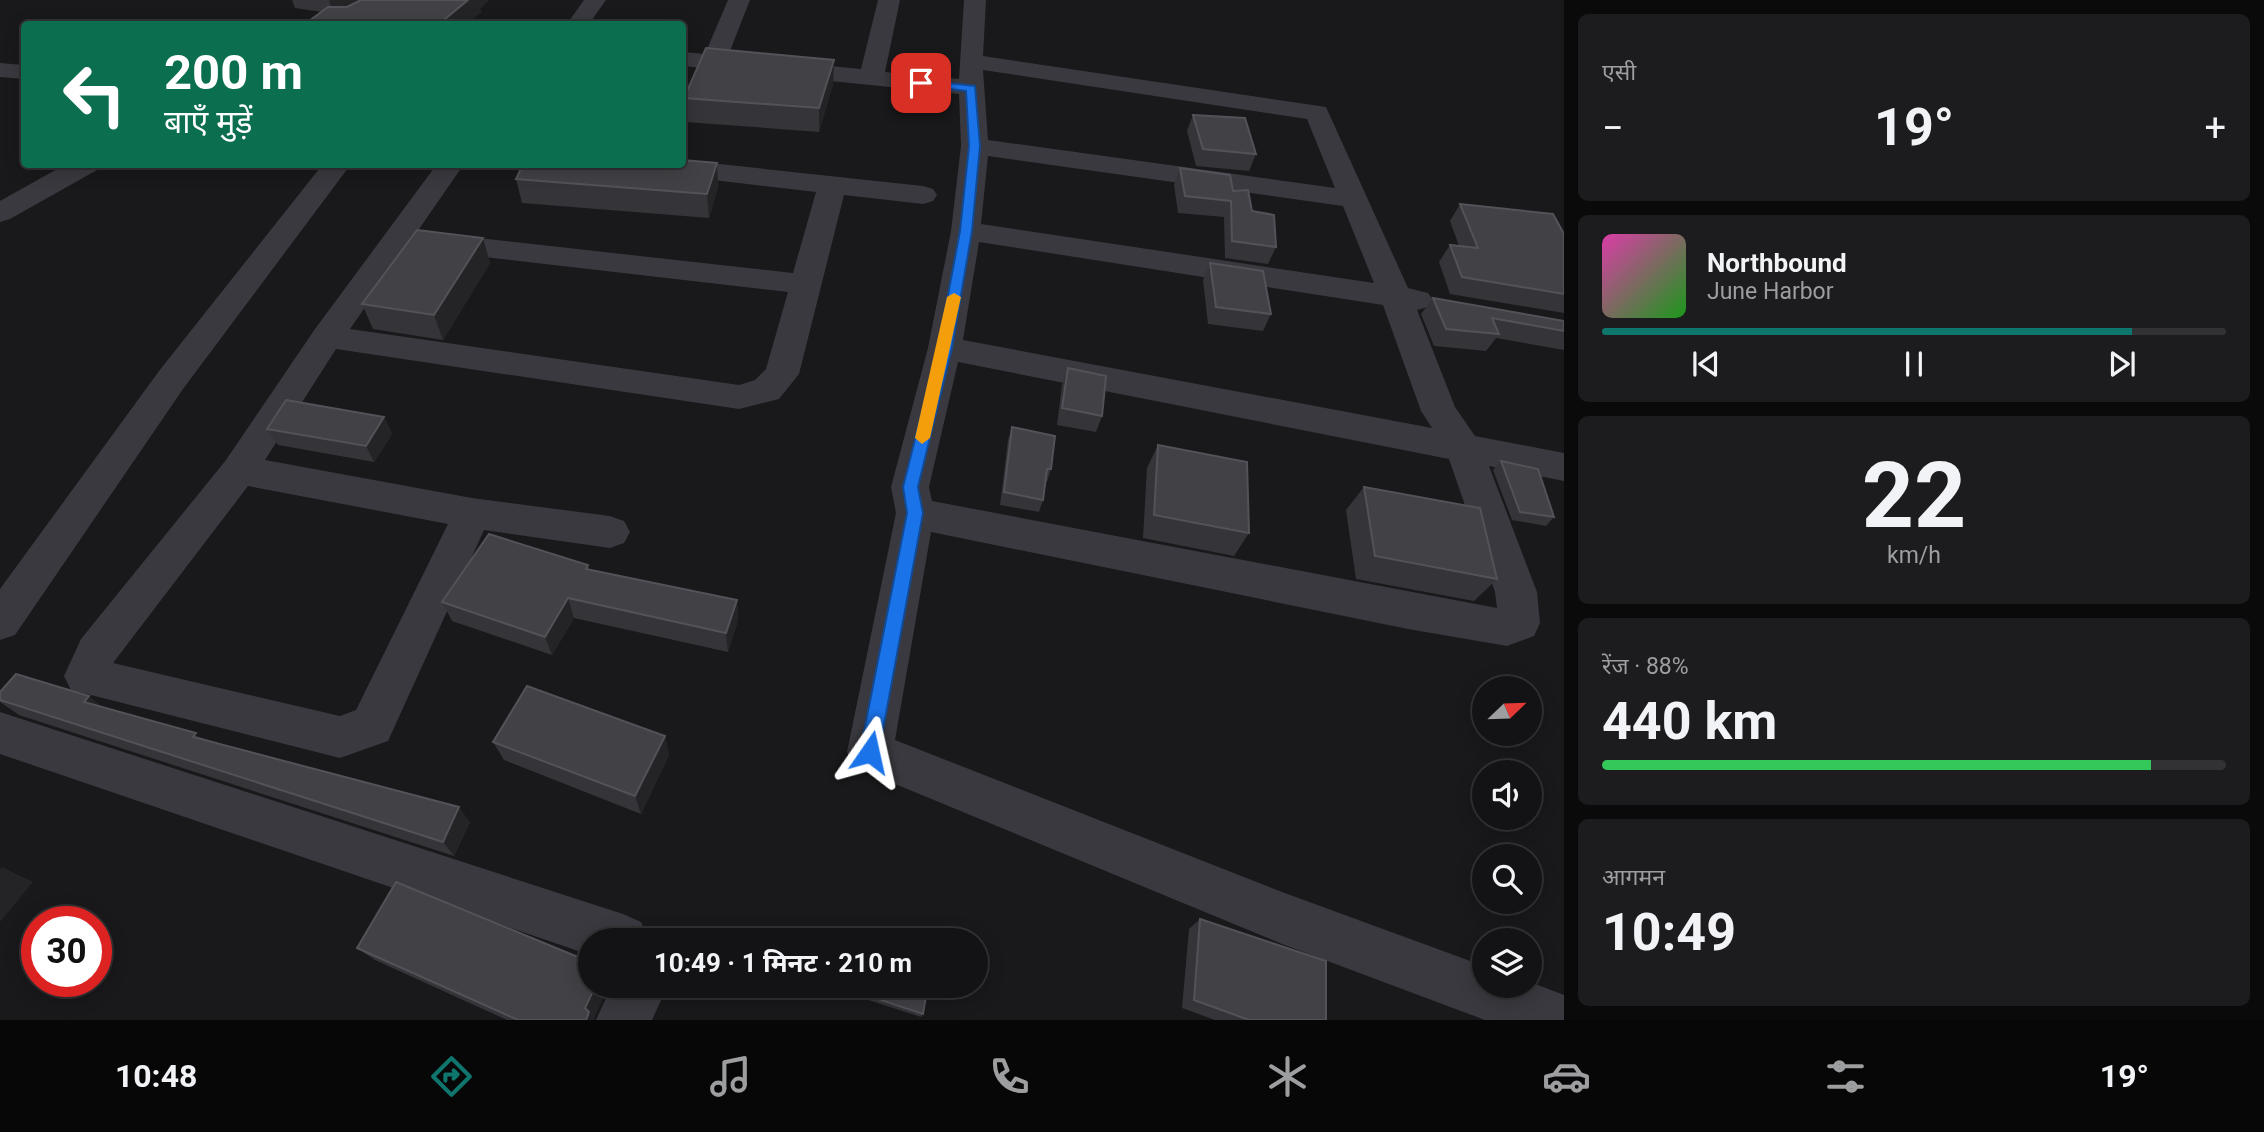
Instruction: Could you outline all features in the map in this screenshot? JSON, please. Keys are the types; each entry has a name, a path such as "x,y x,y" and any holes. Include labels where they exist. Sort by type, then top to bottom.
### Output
{"street":[{"path":"580,21 595,0"},
{"path":"714,62 738,0"},
{"path":"871,78 889,0"},
{"path":"975,0 970,75 975,146 966,231 945,348 910,487 915,513 870,752 1282,918 1558,1020"},
{"path":"686,59 871,78 970,75 1317,113 1396,297 1439,411 1464,448 1516,592 1519,623 1507,628 1408,611 915,513"},
{"path":"0,70 21,72"},
{"path":"975,146 1352,198"},
{"path":"0,213 80,168"},
{"path":"0,622 171,380 335,168"},
{"path":"448,168 327,337 239,470 96,652 86,676 340,737 372,726 472,513"},
{"path":"679,168 923,195"},
{"path":"327,337 739,397 767,390 782,374 832,186"},
{"path":"966,231 1448,306"},
{"path":"398,238 806,284"},
{"path":"945,348 1564,467"},
{"path":"239,470 472,513 610,532"},
{"path":"0,733 588,928"},
{"path":"623,1020 634,998"}],"building":[{"path":"361,0 468,0 443,21 309,21 328,7 347,7"},
{"path":"706,48 834,60 819,108 686,98"},
{"path":"1193,115 1245,118 1256,154 1203,149"},
{"path":"686,160 717,163 707,194 516,179 521,168 686,168"},
{"path":"1180,168 1230,175 1233,191 1248,190 1252,211 1274,215 1276,247 1232,241 1231,201 1185,196"},
{"path":"1460,204 1553,214 1564,234 1564,294 1462,277 1450,245 1478,248"},
{"path":"417,230 483,238 434,315 362,304"},
{"path":"1210,263 1263,271 1271,314 1216,307"},
{"path":"1433,298 1564,321 1564,331 1492,318 1499,334 1446,329"},
{"path":"1068,368 1106,376 1102,416 1062,408"},
{"path":"286,400 384,417 366,446 267,429"},
{"path":"1012,427 1055,436 1051,469 1047,469 1043,500 1004,492"},
{"path":"1158,445 1247,462 1249,533 1154,515"},
{"path":"1501,461 1538,469 1554,517 1520,512"},
{"path":"1364,487 1480,508 1497,579 1375,556"},
{"path":"489,534 588,565 586,569 737,600 726,633 568,598 545,637 442,602"},
{"path":"16,674 89,696 84,702 196,733 193,737 459,807 443,842 0,700 0,692"},
{"path":"527,686 665,736 635,796 493,742"},
{"path":"396,882 578,957 578,998 590,998 585,1008 589,1012 586,1020 518,1020 357,948"},
{"path":"1200,919 1326,961 1326,1020 1249,1020 1194,1000"},
{"path":"875,998 926,998 923,1014"}],"slow traffic":[{"path":"922,438 945,348 954,297"}],"route":[{"path":"870,752 915,513 910,487 945,348 966,231 975,146 971,88 921,83"}]}
